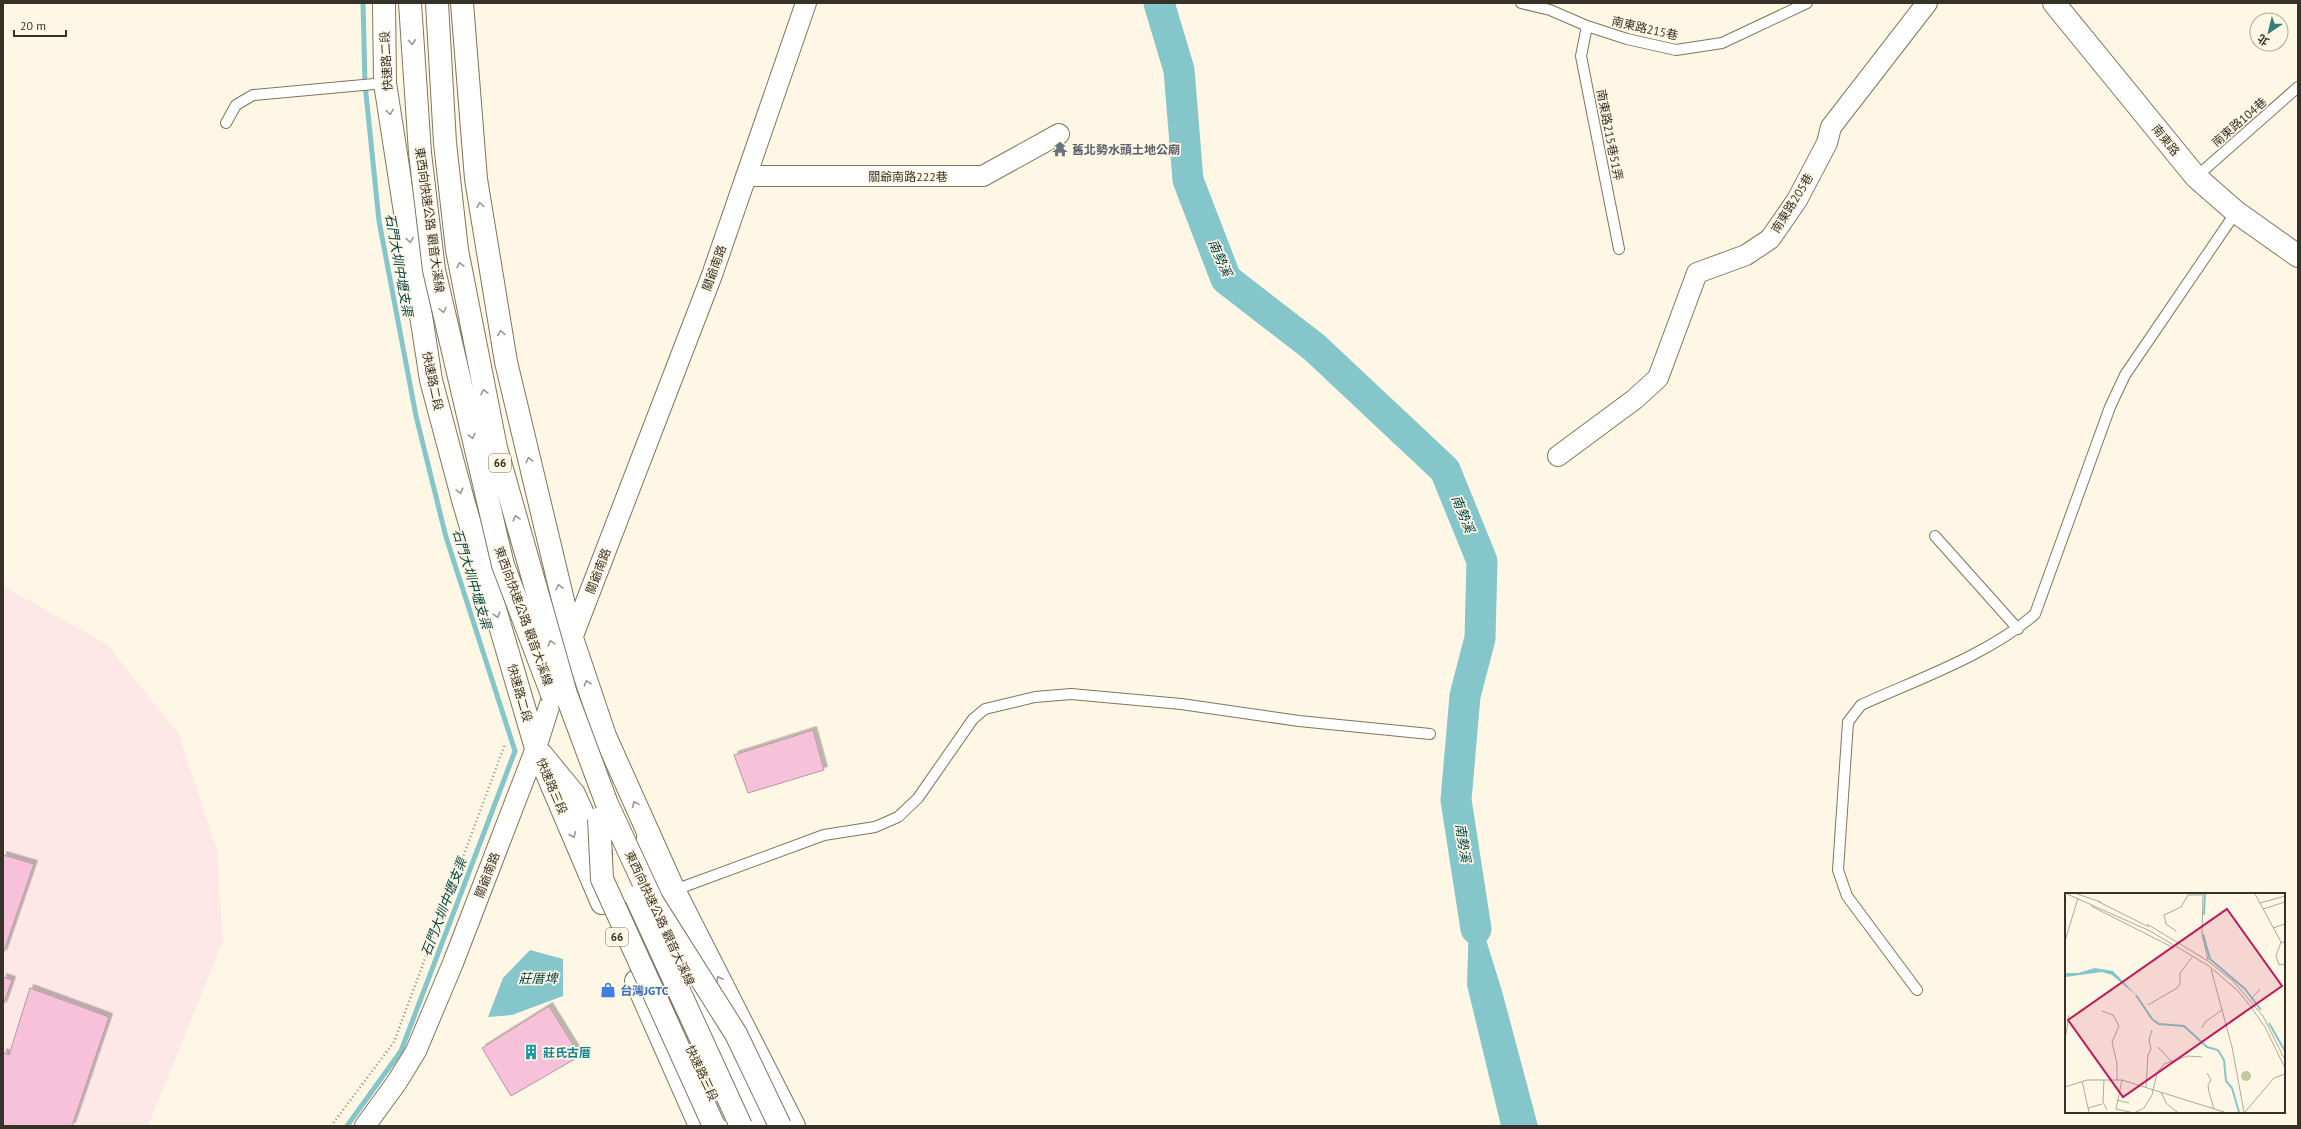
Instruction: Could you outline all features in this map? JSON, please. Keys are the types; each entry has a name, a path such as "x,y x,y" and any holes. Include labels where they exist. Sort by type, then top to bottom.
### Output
{"main road":[{"name":"快速路二段","path":"384,3 386,83 431,380 463,500 536,748"},
{"name":"東西向快速公路 觀音大溪線","path":"410,3 420,153 434,270 503,565 599,819 741,1126"},
{"name":"東西向快速公路 觀音大溪線","path":"437,3 445,143 457,250 496,448 566,694 607,804 662,895 755,1126"},
{"name":"66","path":"462,3 476,179 506,362 572,638 605,736 649,834 662,895 794,1126"},
{"name":"南東路","path":"2054,3 2196,177 2236,212 2298,256"},
{"name":"快速路三段","path":"536,748 615,908 726,1126"},
{"path":"599,819 602,879 714,1126"},
{"path":"662,895 769,1126"},
{"path":"662,895 736,1034 780,1126"},
{"name":"快速路三段","path":"615,908 700,1126"}],"street":[{"name":"關爺南路","path":"365,1126 397,1082 416,1050 453,963 536,748 572,638 712,275 806,3"},
{"name":"南東路205巷","path":"1558,456 1635,399 1658,378 1698,273 1746,255 1770,239 1797,200 1826,143 1831,127 1927,3"},
{"name":"關爺南路222巷","path":"746,176 983,176 1059,134"}],"lane":[{"name":"南東路215巷","path":"1521,3 1550,10 1587,26 1627,39 1676,50 1722,43 1807,3"},
{"name":"南東路215巷51弄","path":"1587,26 1581,56 1619,249"},
{"path":"226,123 236,105 253,95 386,83"},
{"name":"南東路104巷","path":"2196,177 2298,87"},
{"path":"1917,990 1847,896 1838,870 1848,722 1860,705 1994,644 2018,629 2035,614 2110,407 2125,375 2236,212"},
{"path":"1935,536 2018,629"},
{"path":"615,908 662,895 824,835 875,827 898,817 918,798 974,719 985,709 1035,697 1071,694 1165,703 1299,721 1430,734"}],"path":[{"path":"331,1126 394,1042 505,744"}],"shaded area":[{"path":"3,586 107,644 178,733 217,849 223,941 148,1126 3,1126"}],"water":[{"path":"1470,888 1502,991 1538,1126 1501,1126 1467,985"},
{"name":"莊厝埤","path":"530,950 563,959 563,996 512,1015 488,1017 503,978"}],"building":[{"path":"813,730 824,770 748,793 734,755"},
{"path":"3,855 34,864 3,954"},
{"path":"3,977 12,980 3,1006"},
{"path":"30,988 109,1017 72,1126 3,1126 3,1052 9,1055"},
{"name":"莊氏古厝","path":"549,1006 580,1056 511,1096 482,1048"}],"waterway":[{"name":"石門大圳中壢支渠","path":"347,1126 401,1051 515,751 446,537 416,416 379,221 365,84 363,3"},
{"name":"南勢溪","path":"1159,3 1179,70 1188,180 1226,279 1314,347 1445,470 1482,561 1480,638 1465,696 1456,800 1476,929"}],"place":[{"name":"舊北勢水頭土地公廟","path":"1060,149"},
{"name":"台灣JGTC","path":"608,990"},
{"name":"莊氏古厝","path":"531,1052"}]}
